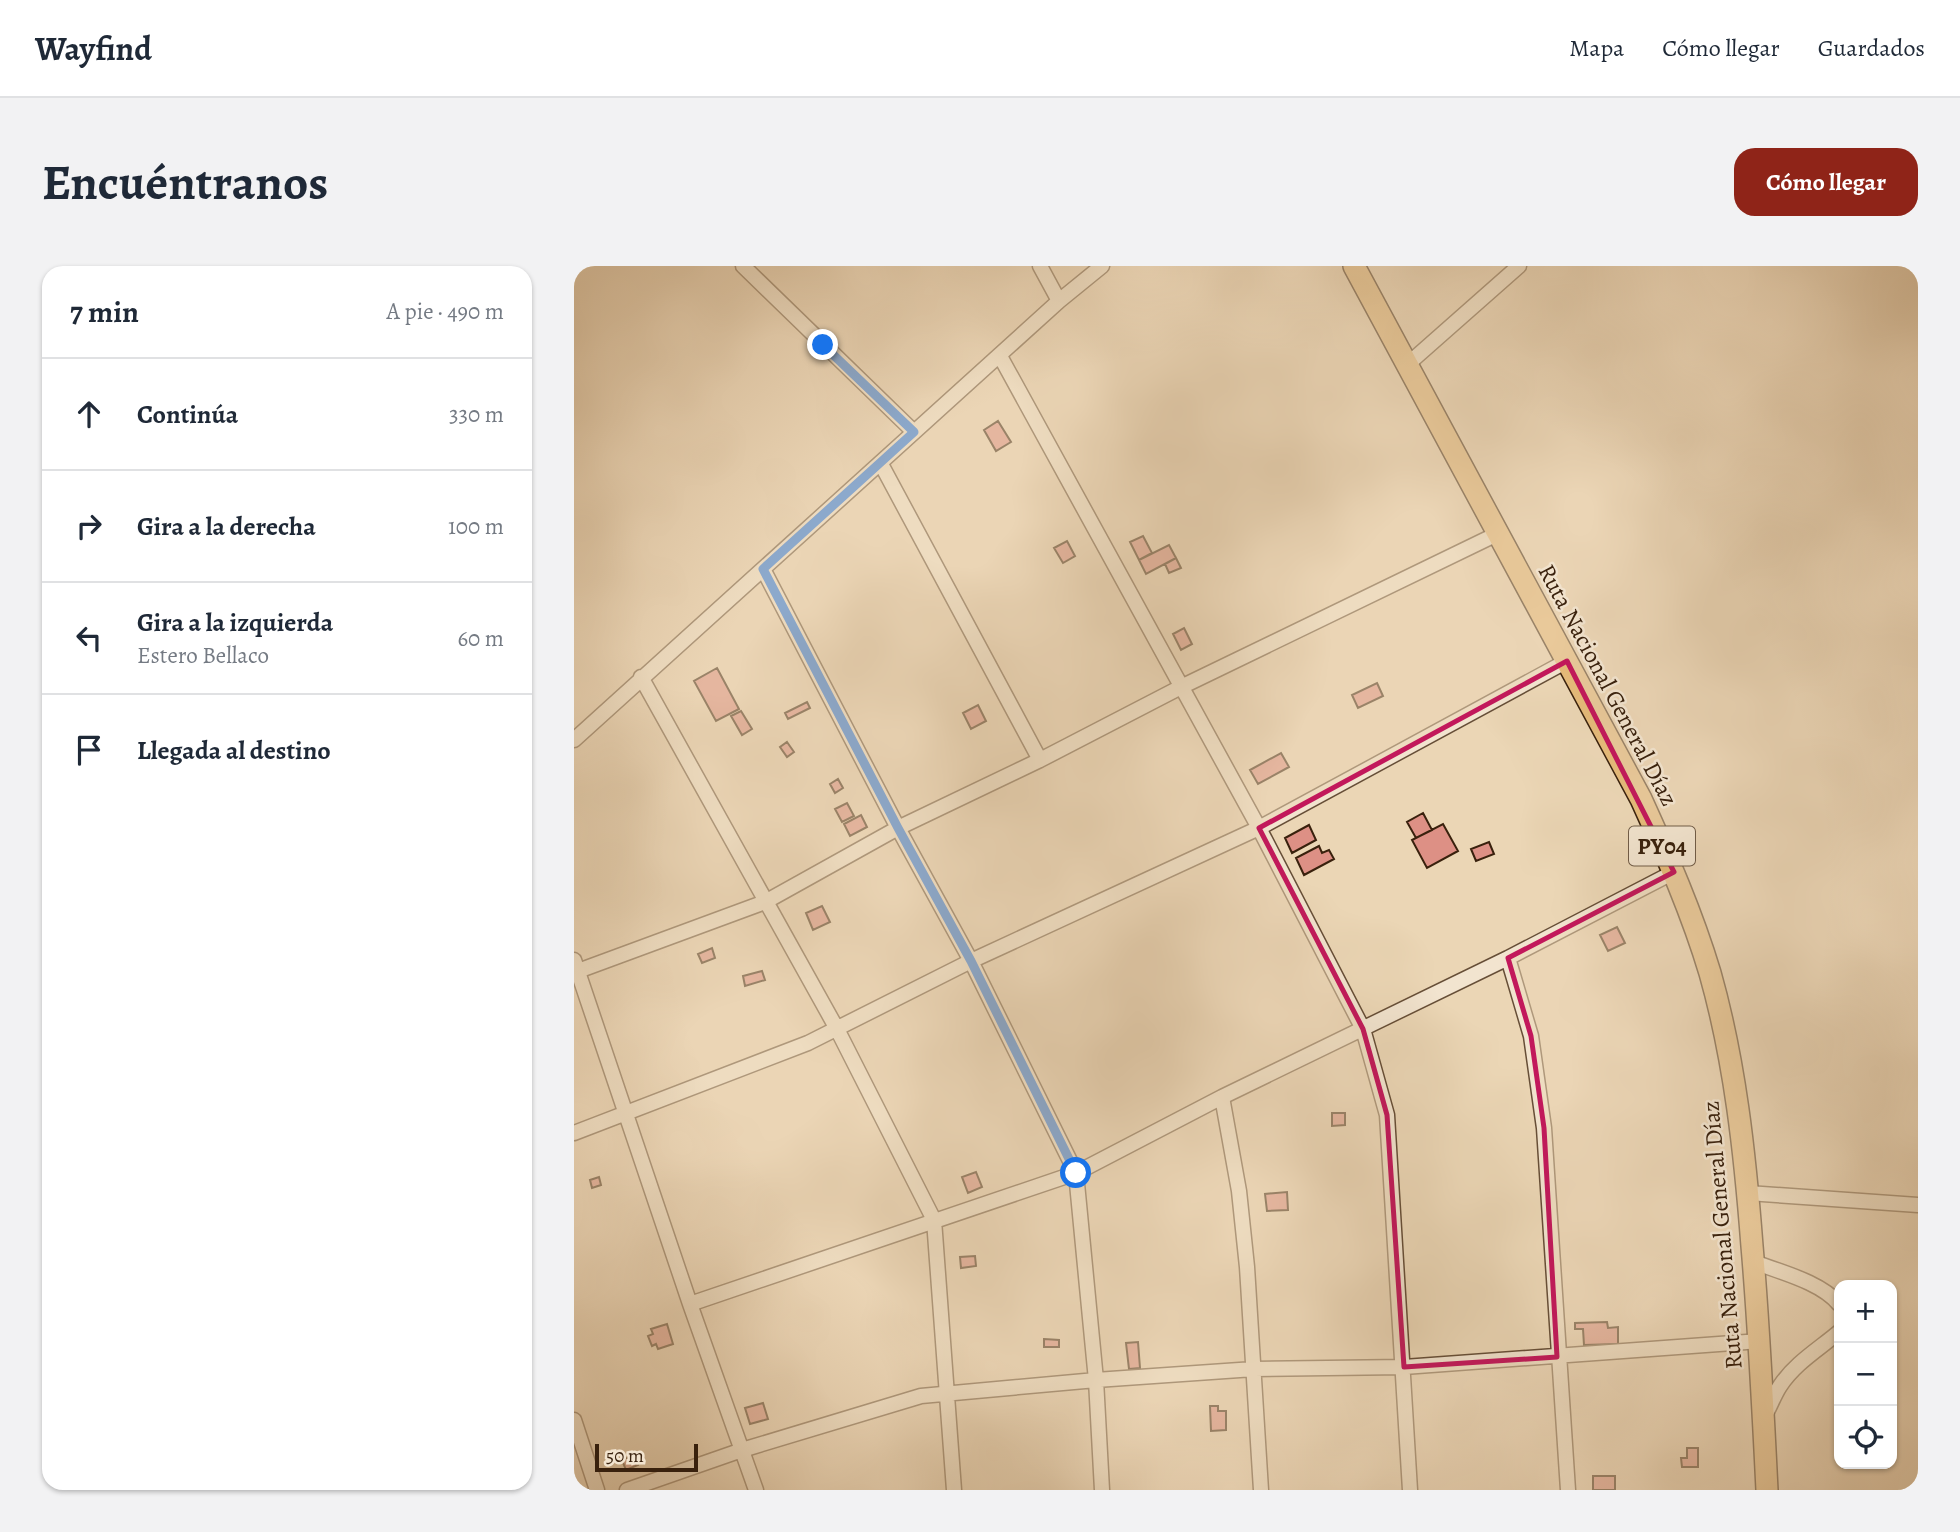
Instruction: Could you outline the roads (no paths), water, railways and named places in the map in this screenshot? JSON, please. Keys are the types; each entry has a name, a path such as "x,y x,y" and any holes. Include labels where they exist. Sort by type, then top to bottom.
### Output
{"highway":[{"name":"Ruta Nacional General Díaz","path":"1354,266 1641,799 1674,872 1709,972 1727,1042 1748,1193 1760,1341 1767,1490"}],"street":[{"path":"743,266 914,432"},
{"path":"1040,266 1059,301"},
{"path":"574,740 1059,301 1102,266"},
{"path":"1408,364 1519,266"},
{"path":"1000,356 1259,828 1363,1029 1387,1115 1410,1490"},
{"path":"881,464 1040,760"},
{"path":"756,1490 576,966 765,902 898,828 1497,534"},
{"path":"763,569 898,828 971,961 1076,1173 1096,1380 1102,1490"},
{"path":"574,1133 808,1043 971,961 1259,828 1567,661"},
{"path":"642,677 837,1028 933,1220 954,1490"},
{"path":"690,1304 1076,1173 1222,1097 1508,958 1674,872"},
{"path":"1508,958 1531,1036 1544,1128 1557,1357 1568,1490"},
{"path":"1222,1097 1239,1191 1247,1267 1261,1490"},
{"path":"1748,1193 1918,1205"},
{"path":"1754,1262 1791,1275 1829,1293 1834,1298"},
{"path":"1764,1418 1780,1385 1795,1368 1834,1336"},
{"path":"626,1490 742,1450 921,1396 1254,1369 1404,1367 1760,1341"},
{"path":"574,1419 597,1490"}]}
